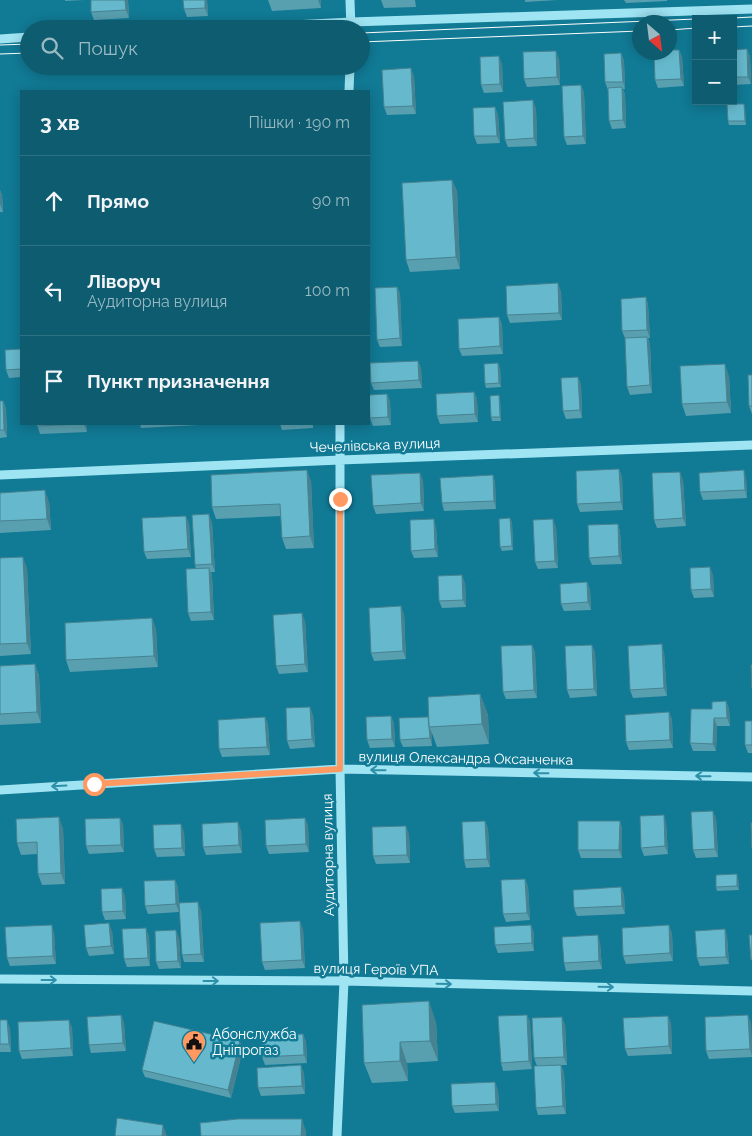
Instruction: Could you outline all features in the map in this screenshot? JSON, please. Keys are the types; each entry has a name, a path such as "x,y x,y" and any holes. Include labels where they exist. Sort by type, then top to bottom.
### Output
{"street":[{"path":"350,0 351,20"},
{"path":"370,25 752,9"},
{"path":"0,39 20,38"},
{"path":"349,90 350,75"},
{"name":"Аудиторна вулиця","path":"337,1136 344,981 340,769 340,425"},
{"name":"Чечелівська вулиця","path":"0,475 752,445"},
{"name":"вулиця Олександра Оксанченка","path":"0,790 340,769 752,778"},
{"name":"вулиця Героїв УПА","path":"0,979 344,981 752,991"}],"building":[{"path":"91,0 125,0 126,10 91,12"},
{"path":"183,0 205,0 205,8 184,9"},
{"path":"747,49 748,77 737,77 737,50"},
{"path":"677,50 679,50 681,79 655,80 654,60 677,60"},
{"path":"556,51 557,77 524,79 523,52"},
{"path":"621,53 623,82 605,82 604,54"},
{"path":"499,56 500,84 481,85 480,57"},
{"path":"411,68 413,106 384,107 382,70"},
{"path":"581,85 583,136 564,137 562,86"},
{"path":"622,87 623,120 609,121 608,88"},
{"path":"533,100 534,138 505,140 503,102"},
{"path":"744,104 745,121 728,121 727,105"},
{"path":"495,107 497,136 474,136 473,108"},
{"path":"452,180 456,257 406,260 402,183"},
{"path":"558,283 559,313 507,315 506,286"},
{"path":"397,287 400,338 377,340 375,288"},
{"path":"646,297 647,330 622,331 621,299"},
{"path":"499,317 500,346 459,349 458,319"},
{"path":"647,337 650,385 627,387 625,338"},
{"path":"20,349 20,369 6,370 5,350"},
{"path":"418,361 419,380 371,383 370,363"},
{"path":"498,363 499,383 485,384 484,364"},
{"path":"725,364 727,402 682,404 680,366"},
{"path":"748,375 752,375 752,406 749,406"},
{"path":"578,377 580,410 563,411 561,378"},
{"path":"474,392 475,414 437,416 436,394"},
{"path":"387,394 388,417 370,418 370,395"},
{"path":"499,395 500,417 491,417 490,396"},
{"path":"0,401 3,401 4,430 0,430"},
{"path":"619,469 621,502 577,504 576,471"},
{"path":"307,470 310,536 282,538 280,504 212,507 211,475"},
{"path":"744,470 745,490 700,492 699,473"},
{"path":"680,472 683,518 654,520 652,473"},
{"path":"420,473 421,503 373,506 371,475"},
{"path":"493,475 494,501 442,503 440,478"},
{"path":"45,490 47,519 0,521 0,493"},
{"path":"209,514 212,564 195,565 192,515"},
{"path":"186,516 188,549 144,552 142,518"},
{"path":"510,518 512,546 500,547 499,519"},
{"path":"434,519 435,549 411,551 410,520"},
{"path":"553,519 555,561 535,562 533,520"},
{"path":"618,524 619,556 589,558 588,525"},
{"path":"23,557 27,643 0,644 0,558"},
{"path":"710,567 711,589 691,590 690,568"},
{"path":"209,568 211,612 188,613 186,569"},
{"path":"462,575 463,600 439,601 438,576"},
{"path":"587,582 588,602 561,604 560,584"},
{"path":"401,606 403,651 371,653 369,608"},
{"path":"302,613 305,664 276,666 273,615"},
{"path":"152,618 154,656 66,660 65,623"},
{"path":"662,644 664,688 630,690 628,646"},
{"path":"532,645 534,690 503,692 501,646"},
{"path":"592,645 594,689 567,690 565,646"},
{"path":"35,664 37,712 0,714 0,666"},
{"path":"480,694 482,724 429,727 428,697"},
{"path":"726,701 727,718 714,718 713,744 690,743 691,709 712,709 712,702"},
{"path":"310,707 312,739 287,741 286,708"},
{"path":"669,712 670,740 626,742 625,715"},
{"path":"391,716 392,739 367,740 366,717"},
{"path":"265,717 267,747 219,749 218,720"},
{"path":"428,717 430,738 400,740 399,718"},
{"path":"745,721 752,721 752,745 745,745"},
{"path":"713,811 715,849 693,850 691,812"},
{"path":"664,815 665,846 641,848 640,816"},
{"path":"59,817 61,873 38,874 37,842 17,843 16,819"},
{"path":"120,818 121,845 86,846 85,819"},
{"path":"305,818 306,844 266,846 265,820"},
{"path":"485,821 487,859 464,860 462,822"},
{"path":"578,821 620,821 619,850 578,850"},
{"path":"238,822 239,845 203,847 202,824"},
{"path":"181,824 182,848 154,849 153,825"},
{"path":"406,826 407,855 373,856 372,827"},
{"path":"737,874 737,886 716,887 716,875"},
{"path":"525,879 527,913 503,914 501,880"},
{"path":"175,880 176,904 145,906 144,881"},
{"path":"621,887 622,906 574,908 573,890"},
{"path":"122,888 123,911 102,912 101,889"},
{"path":"198,902 201,954 182,955 179,903"},
{"path":"300,921 302,960 262,962 260,923"},
{"path":"109,923 111,946 86,948 84,925"},
{"path":"52,925 53,956 7,958 5,927"},
{"path":"531,925 532,943 495,945 494,927"},
{"path":"669,925 670,953 623,956 622,928"},
{"path":"146,928 148,958 124,959 122,929"},
{"path":"725,929 726,957 697,958 695,931"},
{"path":"176,930 178,961 156,962 155,931"},
{"path":"598,935 599,961 564,963 562,937"},
{"path":"749,935 752,935 752,960 751,960"},
{"path":"429,1001 430,1041 400,1042 400,1061 364,1063 362,1005"},
{"path":"121,1015 123,1043 89,1045 87,1017"},
{"path":"527,1015 529,1061 501,1063 498,1016"},
{"path":"748,1015 750,1049 706,1051 705,1017"},
{"path":"668,1016 669,1046 625,1049 623,1018"},
{"path":"562,1017 564,1057 534,1058 532,1018"},
{"path":"0,1020 7,1020 9,1044 0,1044"},
{"path":"69,1020 71,1048 19,1051 18,1022"},
{"name":"Абонслужба Дніпрогаз","path":"154,1021 240,1041 228,1090 142,1070"},
{"path":"303,1034 304,1055 262,1057 261,1036"},
{"path":"301,1065 302,1086 258,1088 257,1068"},
{"path":"561,1065 563,1106 536,1108 534,1066"},
{"path":"495,1082 496,1104 452,1106 451,1084"},
{"path":"117,1118 163,1125 162,1136 115,1136"},
{"path":"238,1119 302,1119 301,1136 201,1136 200,1123"}],"tram line":[{"path":"737,18 752,17"},
{"path":"370,33 692,19"},
{"path":"737,27 752,26"},
{"path":"677,29 692,28"},
{"path":"370,42 632,31"},
{"path":"0,45 20,44"},
{"path":"0,54 20,53"}],"place":[{"name":"Абонслужба Дніпрогаз","path":"194,1063"}],"route":[{"path":"94,784 340,769 340,499"}]}
